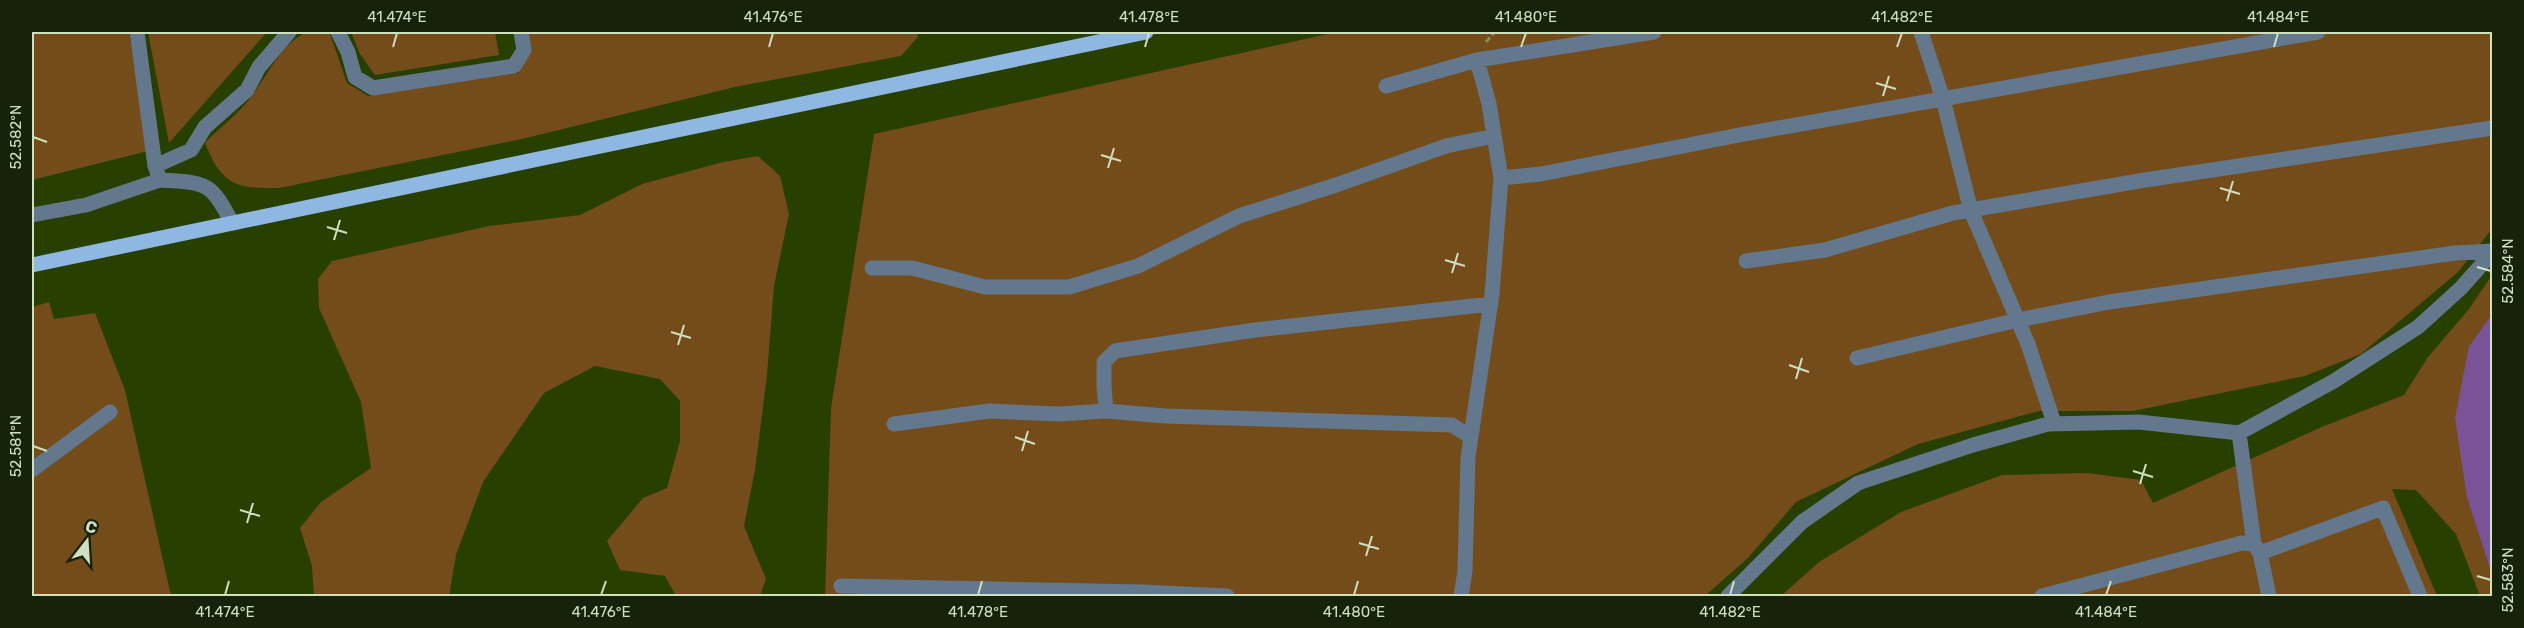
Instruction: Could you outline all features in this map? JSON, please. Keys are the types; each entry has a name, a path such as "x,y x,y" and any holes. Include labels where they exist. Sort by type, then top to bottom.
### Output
{"main road":[{"path":"32,265 1146,32"}],"street":[{"path":"137,32 157,173"},
{"path":"32,215 86,205 157,173 191,150 205,127 247,90 260,67 289,32"},
{"path":"338,32 348,52 355,77 374,88 514,66 524,50 521,32"},
{"path":"1386,86 1478,60 1654,32"},
{"path":"1921,32 1943,99 1971,210 2028,344 2054,423"},
{"path":"1501,178 1541,174 1739,135 2318,32"},
{"path":"1461,597 1465,571 1468,457 1491,304 1501,178 1489,104 1478,60"},
{"path":"1746,261 1825,250 1953,213 2145,180 2493,128"},
{"path":"872,267 912,268 985,287 1069,287 1138,266 1239,216 1446,146 1494,136"},
{"path":"157,173 201,183 219,197 232,223"},
{"path":"1857,358 2018,320 2109,302 2455,253 2493,252"},
{"path":"1728,597 1802,522 1858,483 1972,445 2054,423 2139,422 2239,433 2334,381 2418,327 2461,288 2493,252"},
{"path":"1106,411 1104,362 1115,351 1255,330 1491,304"},
{"path":"894,424 989,411 1059,414 1106,411 1165,416 1452,425 1471,437"},
{"path":"32,470 110,412"},
{"path":"2239,433 2257,548 2269,597"},
{"path":"2042,597 2242,543 2257,548 2383,508 2420,597"},
{"path":"841,586 977,591 1142,592 1227,597"}],"shaded area":[{"path":"32,32 129,32 148,151 32,180"},
{"path":"148,32 267,32 169,143"},
{"path":"307,32 330,34 347,83 368,96 519,73 519,47 516,32 917,32 918,37 901,56 735,87 522,139 279,188 251,187 232,182 218,168 205,143 249,100 283,51"},
{"path":"351,32 495,32 499,55 375,75 360,54"},
{"path":"1337,32 2492,32 2492,229 2458,272 2361,354 2305,376 2133,411 2039,411 1918,444 1796,502 1748,558 1705,596 825,596 831,408 874,134"},
{"path":"758,156 780,176 789,214 774,286 767,375 755,470 744,526 766,579 760,596 676,596 665,576 620,570 607,541 643,498 667,488 680,441 680,401 660,379 595,366 544,393 483,482 456,555 449,596 314,596 312,566 300,528 321,502 371,468 361,402 319,308 318,279 332,261 489,226 580,215 642,184 723,162"},
{"path":"2492,275 2492,314 2469,346 2467,498 2492,575 2492,596 2480,596 2456,534 2416,490 2392,489 2437,596 1781,596 1819,562 1901,512 2002,475 2088,473 2141,480 2153,503 2324,426 2404,395 2428,357 2469,309"},
{"path":"49,302 54,319 95,313 125,390 171,596 32,596 32,307"},
{"path":"2492,314 2492,575 2467,498 2455,418 2469,346"}]}
